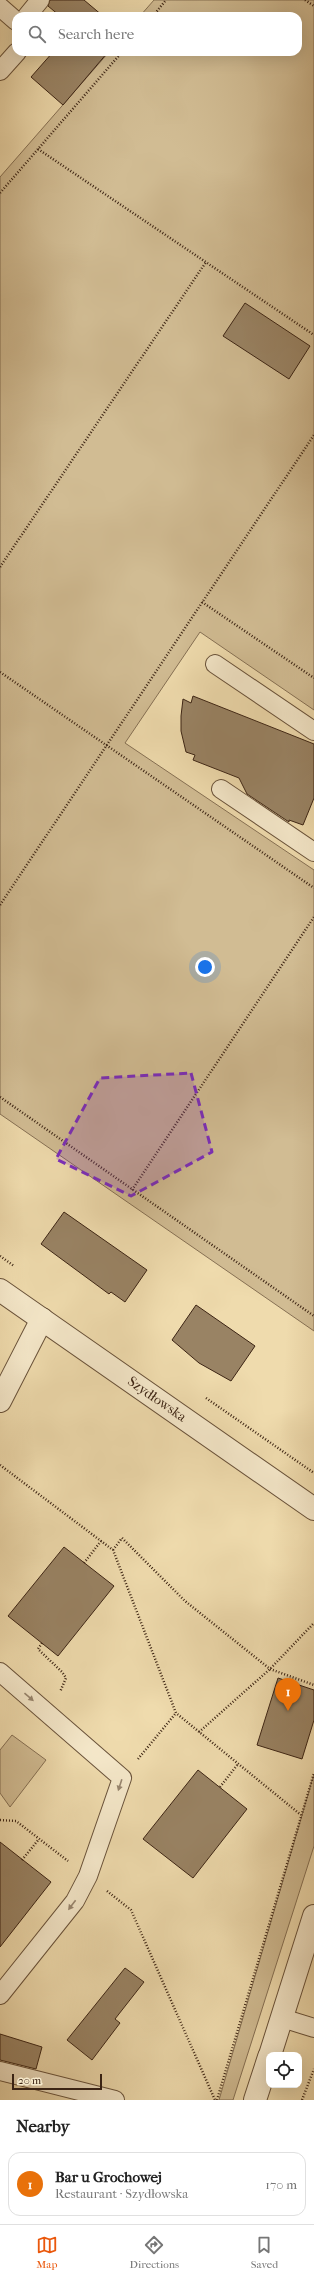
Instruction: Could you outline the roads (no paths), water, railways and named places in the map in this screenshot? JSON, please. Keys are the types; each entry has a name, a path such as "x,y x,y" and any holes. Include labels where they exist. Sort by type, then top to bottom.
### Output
{"street":[{"name":"Szydłowska","path":"0,1290 314,1509"},
{"path":"0,1401 42,1319"},
{"path":"270,2052 314,1916"},
{"path":"255,2100 266,2065"}],"lane":[{"path":"30,12 40,0"},
{"path":"0,7 12,18"},
{"path":"0,71 13,56"},
{"path":"215,664 314,731"},
{"path":"221,790 313,851"},
{"path":"0,1672 122,1778 88,1876 75,1901 0,1995"},
{"path":"282,2018 314,2028"},
{"path":"0,2071 115,2100"}],"place":[{"name":"Bar u Grochowej","path":"288,1711"}]}
